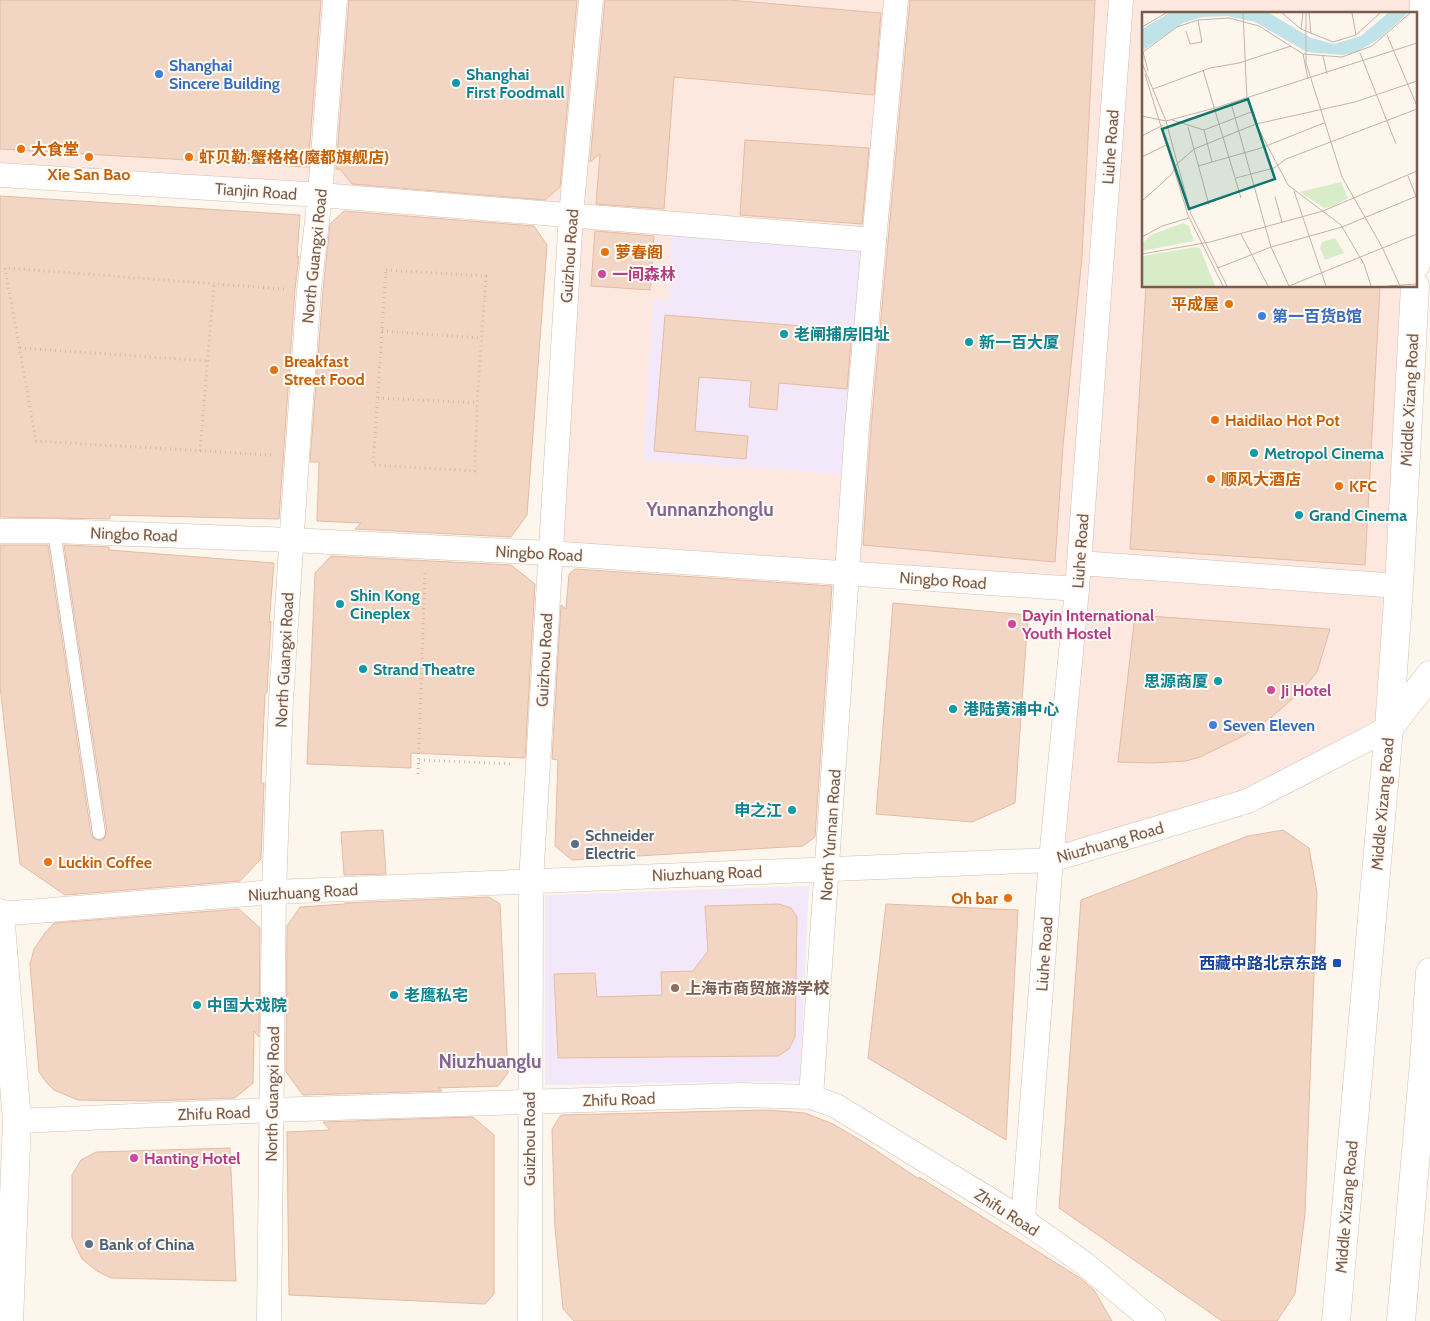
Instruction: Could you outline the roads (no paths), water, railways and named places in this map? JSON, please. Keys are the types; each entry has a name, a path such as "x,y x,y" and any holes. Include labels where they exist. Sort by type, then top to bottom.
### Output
{"main road":[{"path":"1418,198 1424,0"},
{"name":"Middle Xizang Road","path":"1336,1321 1389,728 1399,586 1415,288"},
{"path":"1389,728 1430,676"},
{"path":"0,913 18,1121 8,1321"},
{"path":"1401,1321 1427,1062 1430,972"}],"street":[{"name":"North Guangxi Road","path":"269,1321 274,892 281,710 296,457 309,290 320,195 335,0"},
{"name":"Guizhou Road","path":"530,1321 531,881 571,215 591,0"},
{"name":"North Yunnan Road","path":"811,1097 828,868 846,573 896,0"},
{"name":"Liuhe Road","path":"1023,1220 1051,860 1077,589 1121,0"},
{"name":"Tianjin Road","path":"0,175 320,195 874,240"},
{"name":"Ningbo Road","path":"0,531 54,531 291,540 550,553 1077,589"},
{"path":"1079,563 1399,586"},
{"name":"Niuzhuang Road","path":"0,913 274,892 1051,860 1248,801 1389,728"},
{"name":"Zhifu Road","path":"18,1121 271,1110 742,1095 811,1097 836,1106 1023,1220 1085,1264 1153,1321"}],"lane":[{"path":"54,531 98,833"}],"place":[{"name":"Shanghai Sincere Building","path":"159,74"},
{"name":"Shanghai First Foodmall","path":"456,83"},
{"name":"大食堂","path":"21,149"},
{"name":"Xie San Bao","path":"89,157"},
{"name":"虾贝勒·蟹格格(魔都旗舰店)","path":"189,157"},
{"name":"萝春阁","path":"605,252"},
{"name":"一间森林","path":"602,274"},
{"name":"平成屋","path":"1229,304"},
{"name":"第一百货B馆","path":"1262,316"},
{"name":"老闸捕房旧址","path":"784,334"},
{"name":"新一百大厦","path":"969,342"},
{"name":"Breakfast Street Food","path":"274,370"},
{"name":"Haidilao Hot Pot","path":"1215,420"},
{"name":"Metropol Cinema","path":"1254,453"},
{"name":"顺风大酒店","path":"1211,479"},
{"name":"KFC","path":"1339,486"},
{"name":"Grand Cinema","path":"1299,515"},
{"name":"Shin Kong Cineplex","path":"340,604"},
{"name":"Dayin International Youth Hostel","path":"1012,624"},
{"name":"Strand Theatre","path":"363,669"},
{"name":"思源商厦","path":"1218,681"},
{"name":"Ji Hotel","path":"1271,690"},
{"name":"港陆黄浦中心","path":"953,709"},
{"name":"Seven Eleven","path":"1213,725"},
{"name":"申之江","path":"792,810"},
{"name":"Schneider Electric","path":"575,844"},
{"name":"Luckin Coffee","path":"48,862"},
{"name":"Oh bar","path":"1008,898"},
{"name":"西藏中路北京东路","path":"1337,963"},
{"name":"上海市商贸旅游学校","path":"675,988"},
{"name":"老鹰私宅","path":"394,995"},
{"name":"中国大戏院","path":"197,1005"},
{"name":"Hanting Hotel","path":"134,1158"},
{"name":"Bank of China","path":"89,1244"}],"district":[{"name":"Yunnanzhonglu","path":"710,509"},
{"name":"Niuzhuanglu","path":"490,1061"}]}
